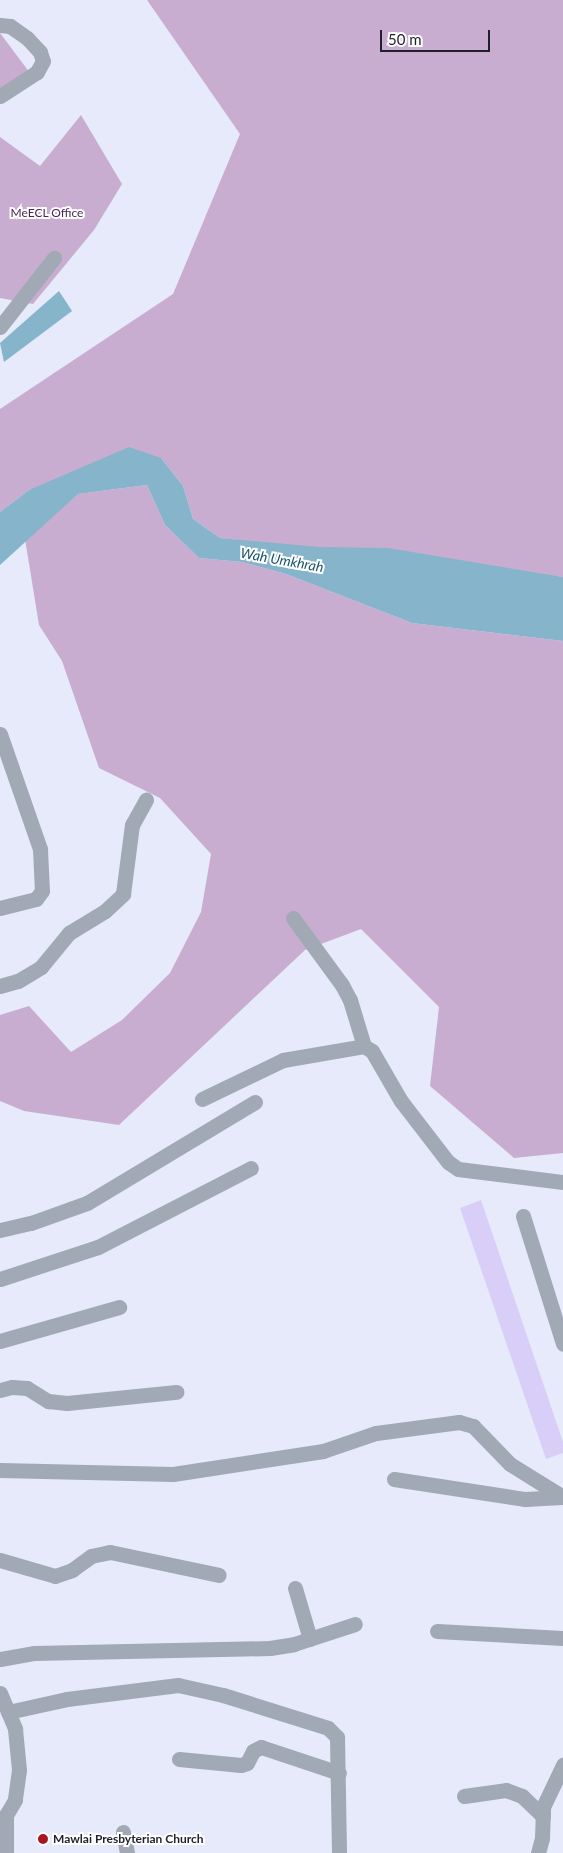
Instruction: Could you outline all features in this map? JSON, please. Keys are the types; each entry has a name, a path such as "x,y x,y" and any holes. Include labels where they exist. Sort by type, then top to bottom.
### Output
{"street":[{"path":"0,25 10,26 27,38 40,52 43,61 37,72 0,96"},
{"path":"0,327 54,258"},
{"path":"0,734 40,849 42,891 36,899 0,908"},
{"path":"0,986 18,981 42,967 69,933 105,911 122,894 132,825 146,800"},
{"path":"293,918 342,984 353,1006 364,1046"},
{"path":"202,1099 283,1060 364,1046 372,1051 401,1101 458,1169 563,1182"},
{"path":"0,1230 31,1223 87,1203 255,1102"},
{"path":"0,1279 98,1248 251,1168"},
{"path":"522,1216 563,1344"},
{"path":"0,1341 119,1307"},
{"path":"0,1390 12,1387 27,1388 48,1401 67,1404 176,1392"},
{"path":"0,1470 173,1474 323,1451 376,1433 459,1422 473,1426 510,1464 562,1497"},
{"path":"394,1478 525,1499 562,1497"},
{"path":"0,1560 55,1576 68,1572 99,1553 110,1552 219,1575"},
{"path":"295,1588 310,1639"},
{"path":"0,1659 34,1652 270,1648 310,1639 354,1624"},
{"path":"437,1631 563,1638"},
{"path":"8,1712 67,1699 188,1685 328,1728 337,1737 339,1853"},
{"path":"0,1694 15,1729 19,1770 15,1800 6,1816 6,1853"},
{"path":"179,1758 241,1765 247,1763 253,1751 260,1747 339,1773"},
{"path":"538,1853 543,1807 560,1773"},
{"path":"464,1796 506,1790 522,1796 543,1816"},
{"path":"122,1832 127,1853"}],"green space":[{"path":"147,0 563,0 563,577 220,538 193,519 183,486 161,458 29,490 0,512 0,409 173,294 240,134"},
{"path":"0,33 30,73 0,93"},
{"name":"MeECL Office","path":"81,115 122,184 94,230 33,304 0,298 0,137 40,166"},
{"path":"147,485 165,525 199,558 242,562 286,574 412,623 563,641 563,1153 514,1158 430,1086 439,1007 361,929 305,950 119,1125 24,1111 0,1101 0,1015 29,1006 71,1052 122,1020 170,973 201,912 211,854 160,798 99,768 62,661 39,625 25,539 78,494"}],"water":[{"path":"59,291 72,311 4,362 0,343"},
{"name":"Wah Umkhrah","path":"129,447 161,458 183,486 193,519 220,538 319,547 388,548 563,577 563,641 412,623 286,574 242,562 199,558 165,525 147,485 78,494 0,565 0,512 29,490"}],"building":[{"path":"481,1200 563,1442 563,1453 546,1459 460,1208"}],"place":[{"name":"Mawlai Presbyterian Church","path":"43,1839"}]}
